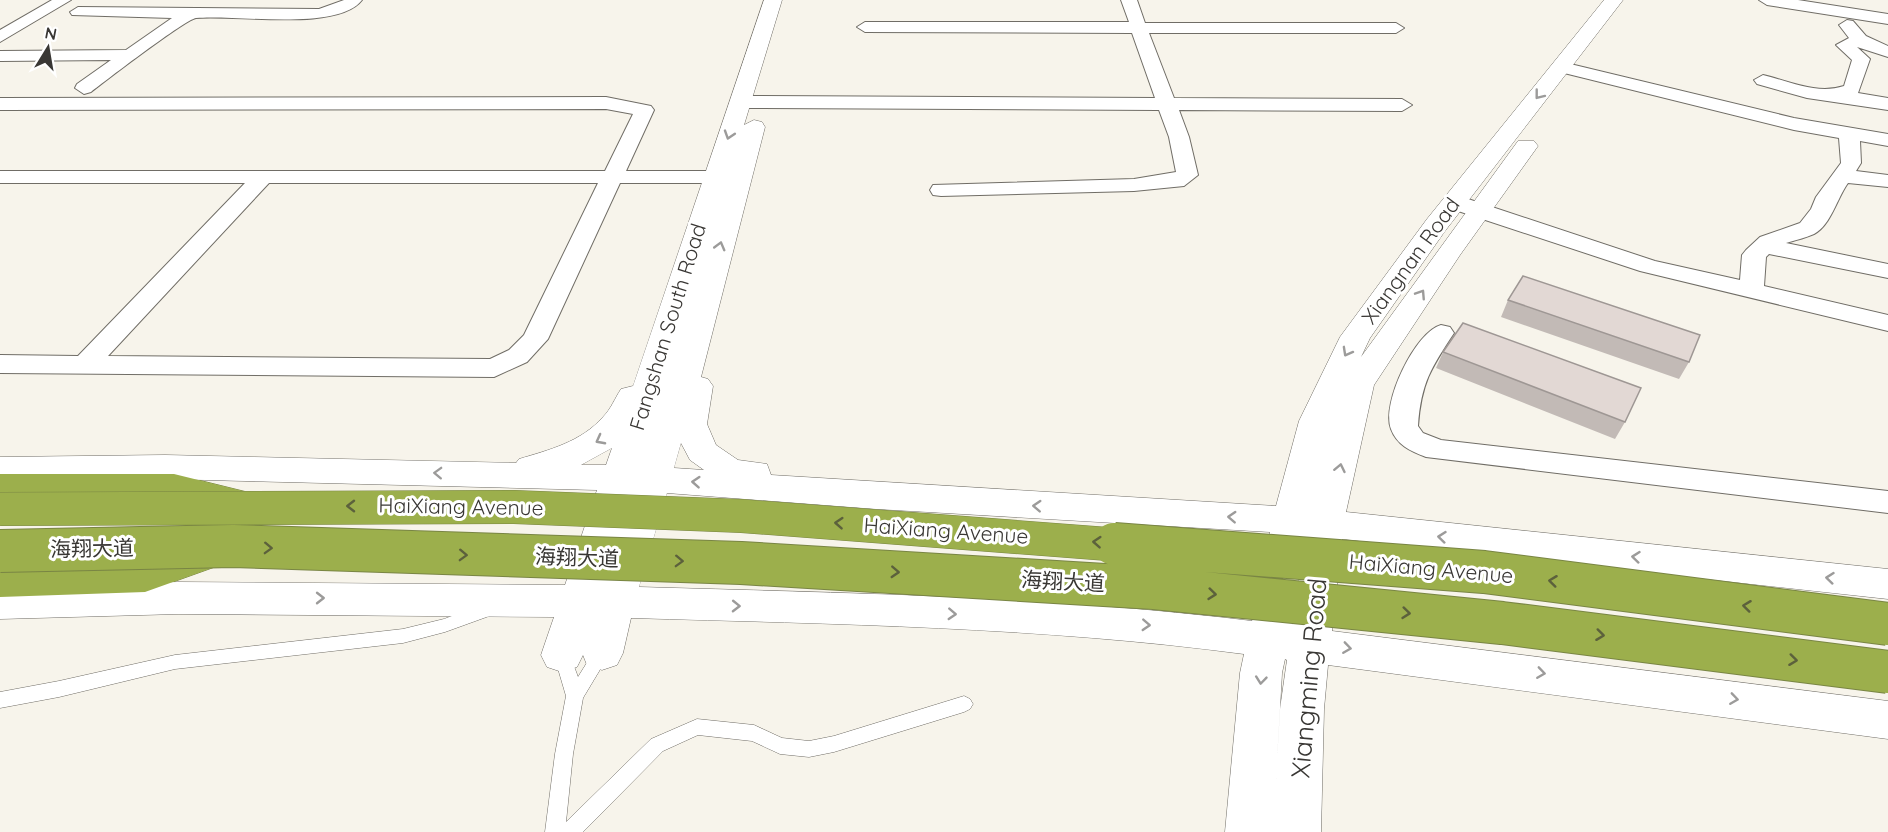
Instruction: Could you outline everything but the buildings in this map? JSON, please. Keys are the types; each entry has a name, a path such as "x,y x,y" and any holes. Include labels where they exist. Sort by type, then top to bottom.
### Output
{"highway":[{"path":"0,488 174,487 257,506"},
{"name":"HaiXiang Avenue","path":"0,509 257,506 514,507 742,516 1484,572 1888,624"},
{"path":"0,582 145,577 233,546"},
{"name":"海翔大道","path":"0,551 233,546 741,563 1154,588 1502,623 1888,672"}],"street":[{"path":"0,37 63,0"},
{"path":"78,12 320,14 334,11 354,0"},
{"name":"Fangshan South Road","path":"562,655 597,603 750,102 773,0"},
{"name":"Fangshan South Road","path":"750,102 792,0"},
{"path":"941,190 1134,185 1176,181 1187,175 1179,137 1165,104 1141,29 1129,0"},
{"name":"Xiangnan Road","path":"1308,522 1316,421 1355,337 1467,206 1571,69 1614,0"},
{"name":"Xiangnan Road","path":"1571,69 1637,0"},
{"path":"1767,0 1888,19"},
{"path":"84,88 189,13"},
{"path":"1841,13 1851,33 1860,40 1888,52"},
{"path":"865,27 1396,28"},
{"path":"1820,93 1844,92 1852,89 1861,59 1845,45 1860,40"},
{"path":"0,56 131,55"},
{"path":"1571,69 1849,135 1888,140"},
{"path":"1763,80 1780,86 1888,104"},
{"path":"750,102 1402,105"},
{"path":"0,104 606,103 644,110 535,339 518,357 494,368 0,364"},
{"path":"1751,292 1754,255 1765,246 1808,228 1822,212 1827,197 1851,163 1849,135"},
{"path":"1843,176 1888,181"},
{"path":"0,177 727,178"},
{"path":"0,201 31,177"},
{"path":"87,363 263,177"},
{"path":"1467,206 1648,266 1888,323"},
{"name":"Xiangnan Road","path":"1284,561 1308,522 1358,385 1467,206"},
{"path":"1765,246 1888,271"},
{"path":"473,474 515,472 552,463 609,435 625,415 658,320 697,279 712,318 690,424 702,452 731,472 834,479 876,496"},
{"path":"1441,333 1426,347 1411,383 1404,427 1413,440 1437,450 1888,502"},
{"path":"0,469 165,467 637,478 876,496 1308,522 1888,584"},
{"name":"Xiangming Road","path":"1297,832 1302,709 1311,643 1308,522"},
{"name":"Xiangming Road","path":"1249,832 1262,673 1284,561"},
{"path":"0,603 178,598 512,600 866,609 1160,626 1311,643 1888,720"},
{"path":"597,603 602,653"}],"lane":[{"path":"0,700 175,662 403,636 445,625 512,600"},
{"path":"555,832 564,754 575,696 602,653"},
{"path":"562,655 575,696"},
{"path":"569,832 657,745 697,727 754,733 780,746 809,749 834,744 964,704"}]}
